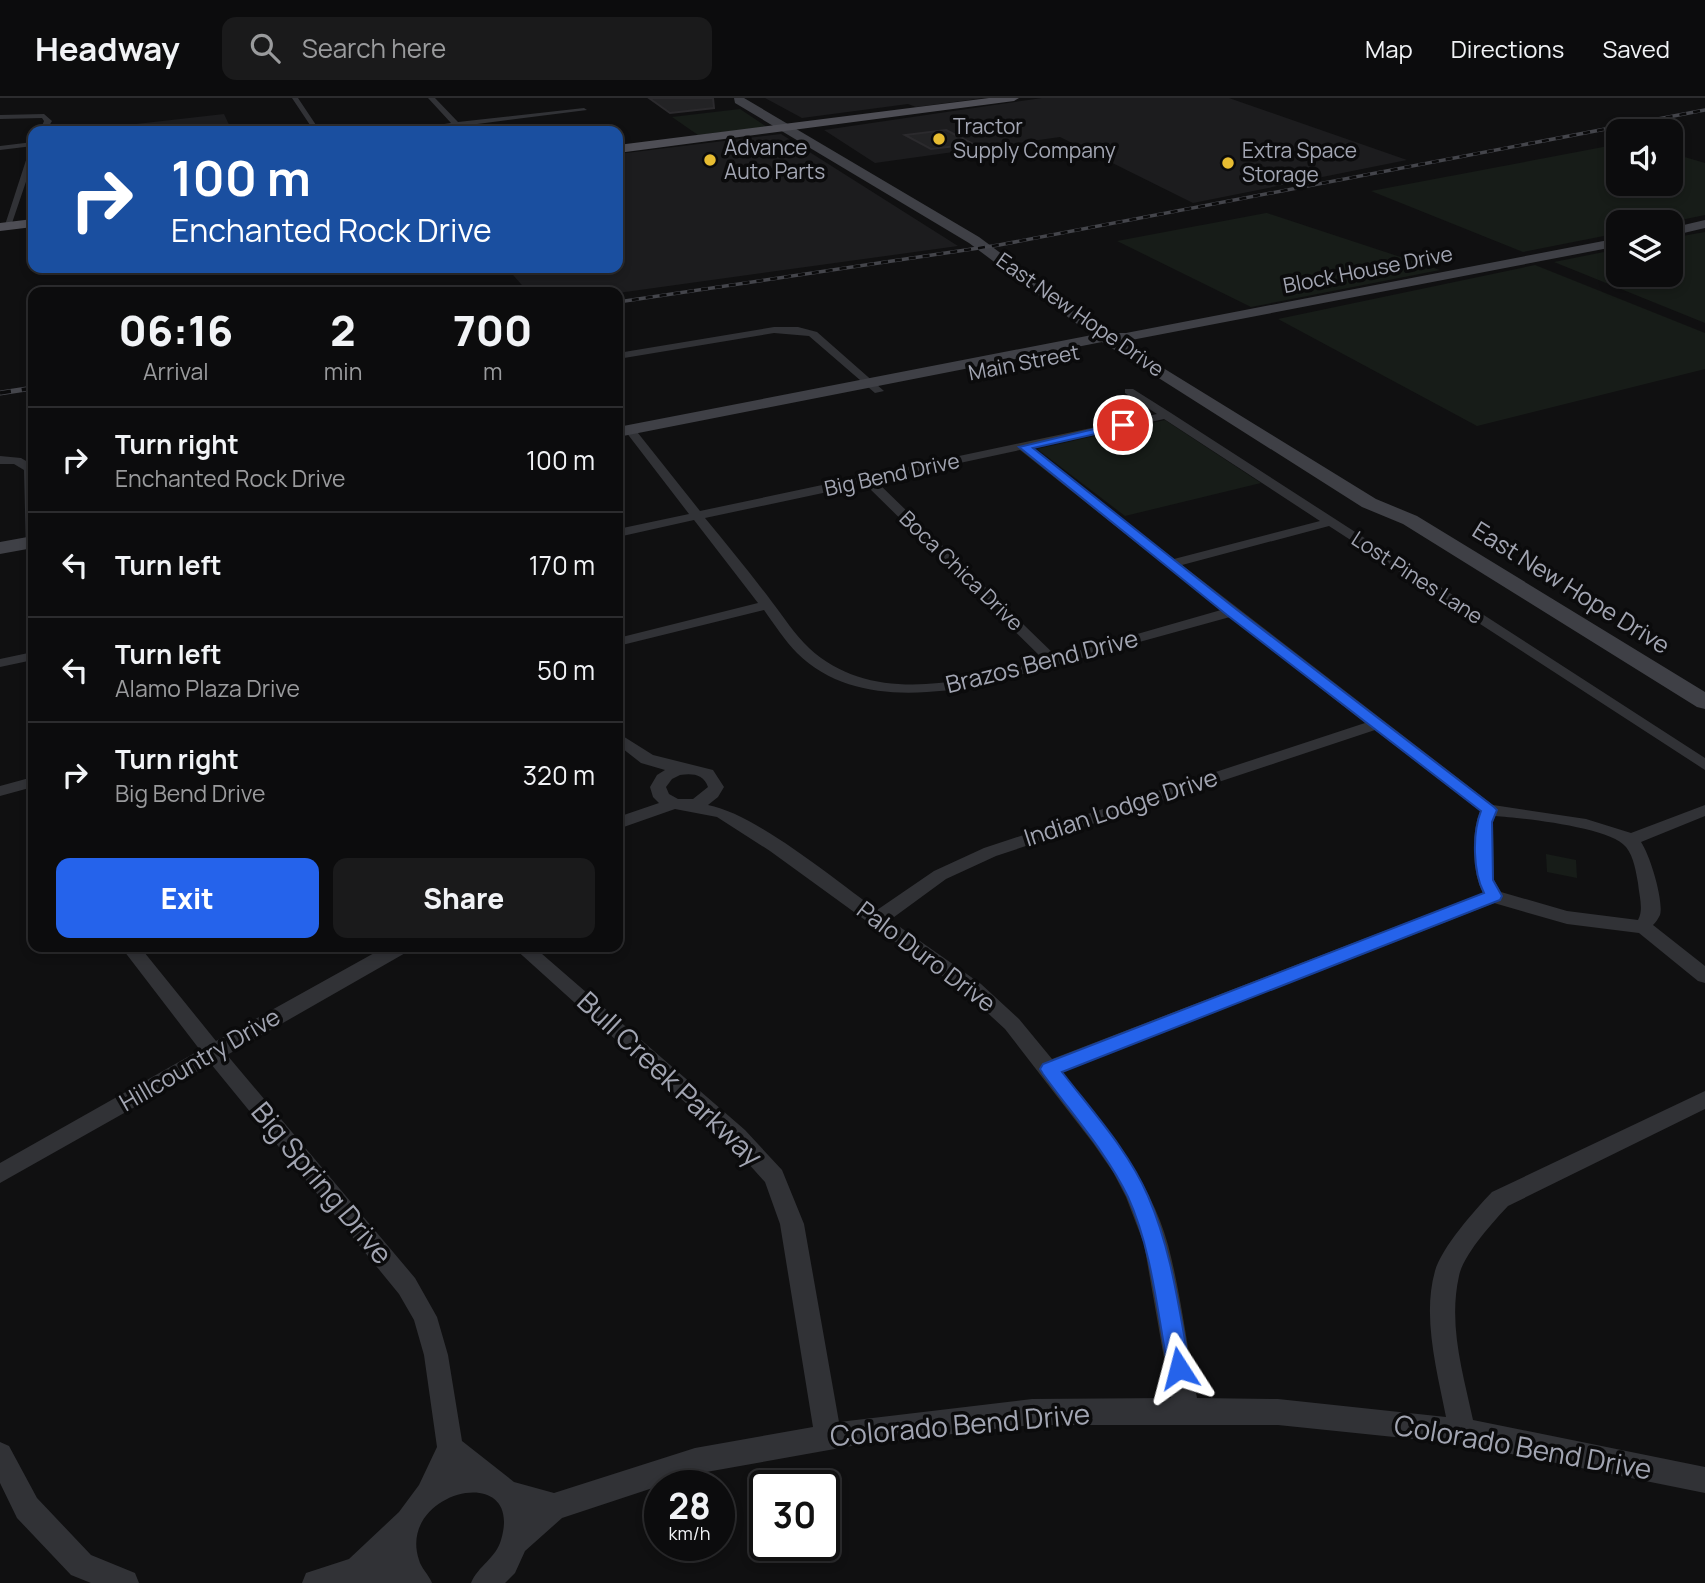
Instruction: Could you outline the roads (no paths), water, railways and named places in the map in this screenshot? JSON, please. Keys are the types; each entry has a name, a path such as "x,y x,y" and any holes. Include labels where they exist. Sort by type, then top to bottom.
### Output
{"main road":[{"name":"East New Hope Drive","path":"739,98 739,101 985,247 1116,340 1369,503 1410,520 1705,702"},
{"name":"East New Hope Drive","path":"746,98 767,106 802,126 999,245 1116,340 1386,497 1410,520"},
{"path":"623,148 1014,98"},
{"path":"4,227 28,224"},
{"path":"1683,229 1705,224"},
{"name":"Block House Drive","path":"1116,340 1606,245"},
{"name":"Main Street","path":"626,435 1116,340"},
{"path":"0,548 28,543"},
{"path":"0,559 28,552"}],"street":[{"path":"295,98 314,126"},
{"path":"431,98 458,126"},
{"path":"474,126 583,110 576,104"},
{"path":"0,117 39,115 47,117 44,126"},
{"path":"0,148 28,145"},
{"path":"4,227 28,165"},
{"path":"623,355 774,330 798,330 813,334 876,388"},
{"name":"Lost Pines Lane","path":"1129,390 1705,765"},
{"name":"Big Bend Drive","path":"623,532 1167,415"},
{"name":"Brazos Bend Drive","path":"626,435 697,516 808,656 826,669 853,681 883,687 948,688 981,682 1232,612"},
{"path":"1024,447 1489,810 1513,811 1603,829 1630,840 1640,855 1651,914 1643,928"},
{"path":"0,460 17,461 28,467"},
{"name":"Boca Chica Drive","path":"868,480 1054,662"},
{"path":"1171,564 1330,522"},
{"path":"623,641 768,605"},
{"path":"0,663 28,657"},
{"name":"Indian Lodge Drive","path":"878,919 940,875 990,852 1377,724"},
{"path":"623,742 647,759 681,769 706,772 712,776 722,813"},
{"path":"647,759 661,797 677,804"},
{"path":"623,819 667,775 681,769"},
{"path":"0,791 28,783"},
{"path":"623,821 677,804 708,798 716,787"},
{"name":"Palo Duro Drive","path":"677,804 722,813 878,919 974,989 1012,1024 1121,1165 1138,1196 1156,1244 1186,1410"},
{"path":"1489,810 1484,822 1485,880 1494,896 1517,905 1608,925 1643,928 1705,976"},
{"path":"1630,840 1705,810"},
{"path":"1049,1069 1494,896"},
{"name":"Big Spring Drive","path":"134,952 407,1286 425,1317 436,1355 450,1448"},
{"name":"Hillcountry Drive","path":"0,1174 391,952"},
{"name":"Bull Creek Parkway","path":"528,952 737,1136 774,1177 792,1224 828,1437"},
{"path":"1462,1431 1442,1332 1447,1272 1476,1225 1500,1199 1705,1099"},
{"name":"Colorado Bend Drive","path":"516,1541 554,1507 695,1461 828,1437 1032,1412 1278,1412 1462,1431 1705,1480"},
{"path":"358,1571 408,1522 429,1494 450,1448 498,1486 516,1507 519,1523 516,1541 508,1560 490,1581"},
{"path":"0,1455 27,1508 81,1565 125,1583"},
{"path":"429,1494 458,1479 498,1486 554,1507"},
{"path":"408,1522 403,1542 404,1561 415,1580"},
{"path":"316,1583 358,1571 415,1580"}],"railway":[{"path":"623,301 999,245 1705,110"},
{"path":"0,393 28,389"}],"place":[{"name":"Tractor Supply Company","path":"939,139"},
{"name":"Advance Auto Parts","path":"710,160"},
{"name":"Extra Space Storage","path":"1228,163"}]}
